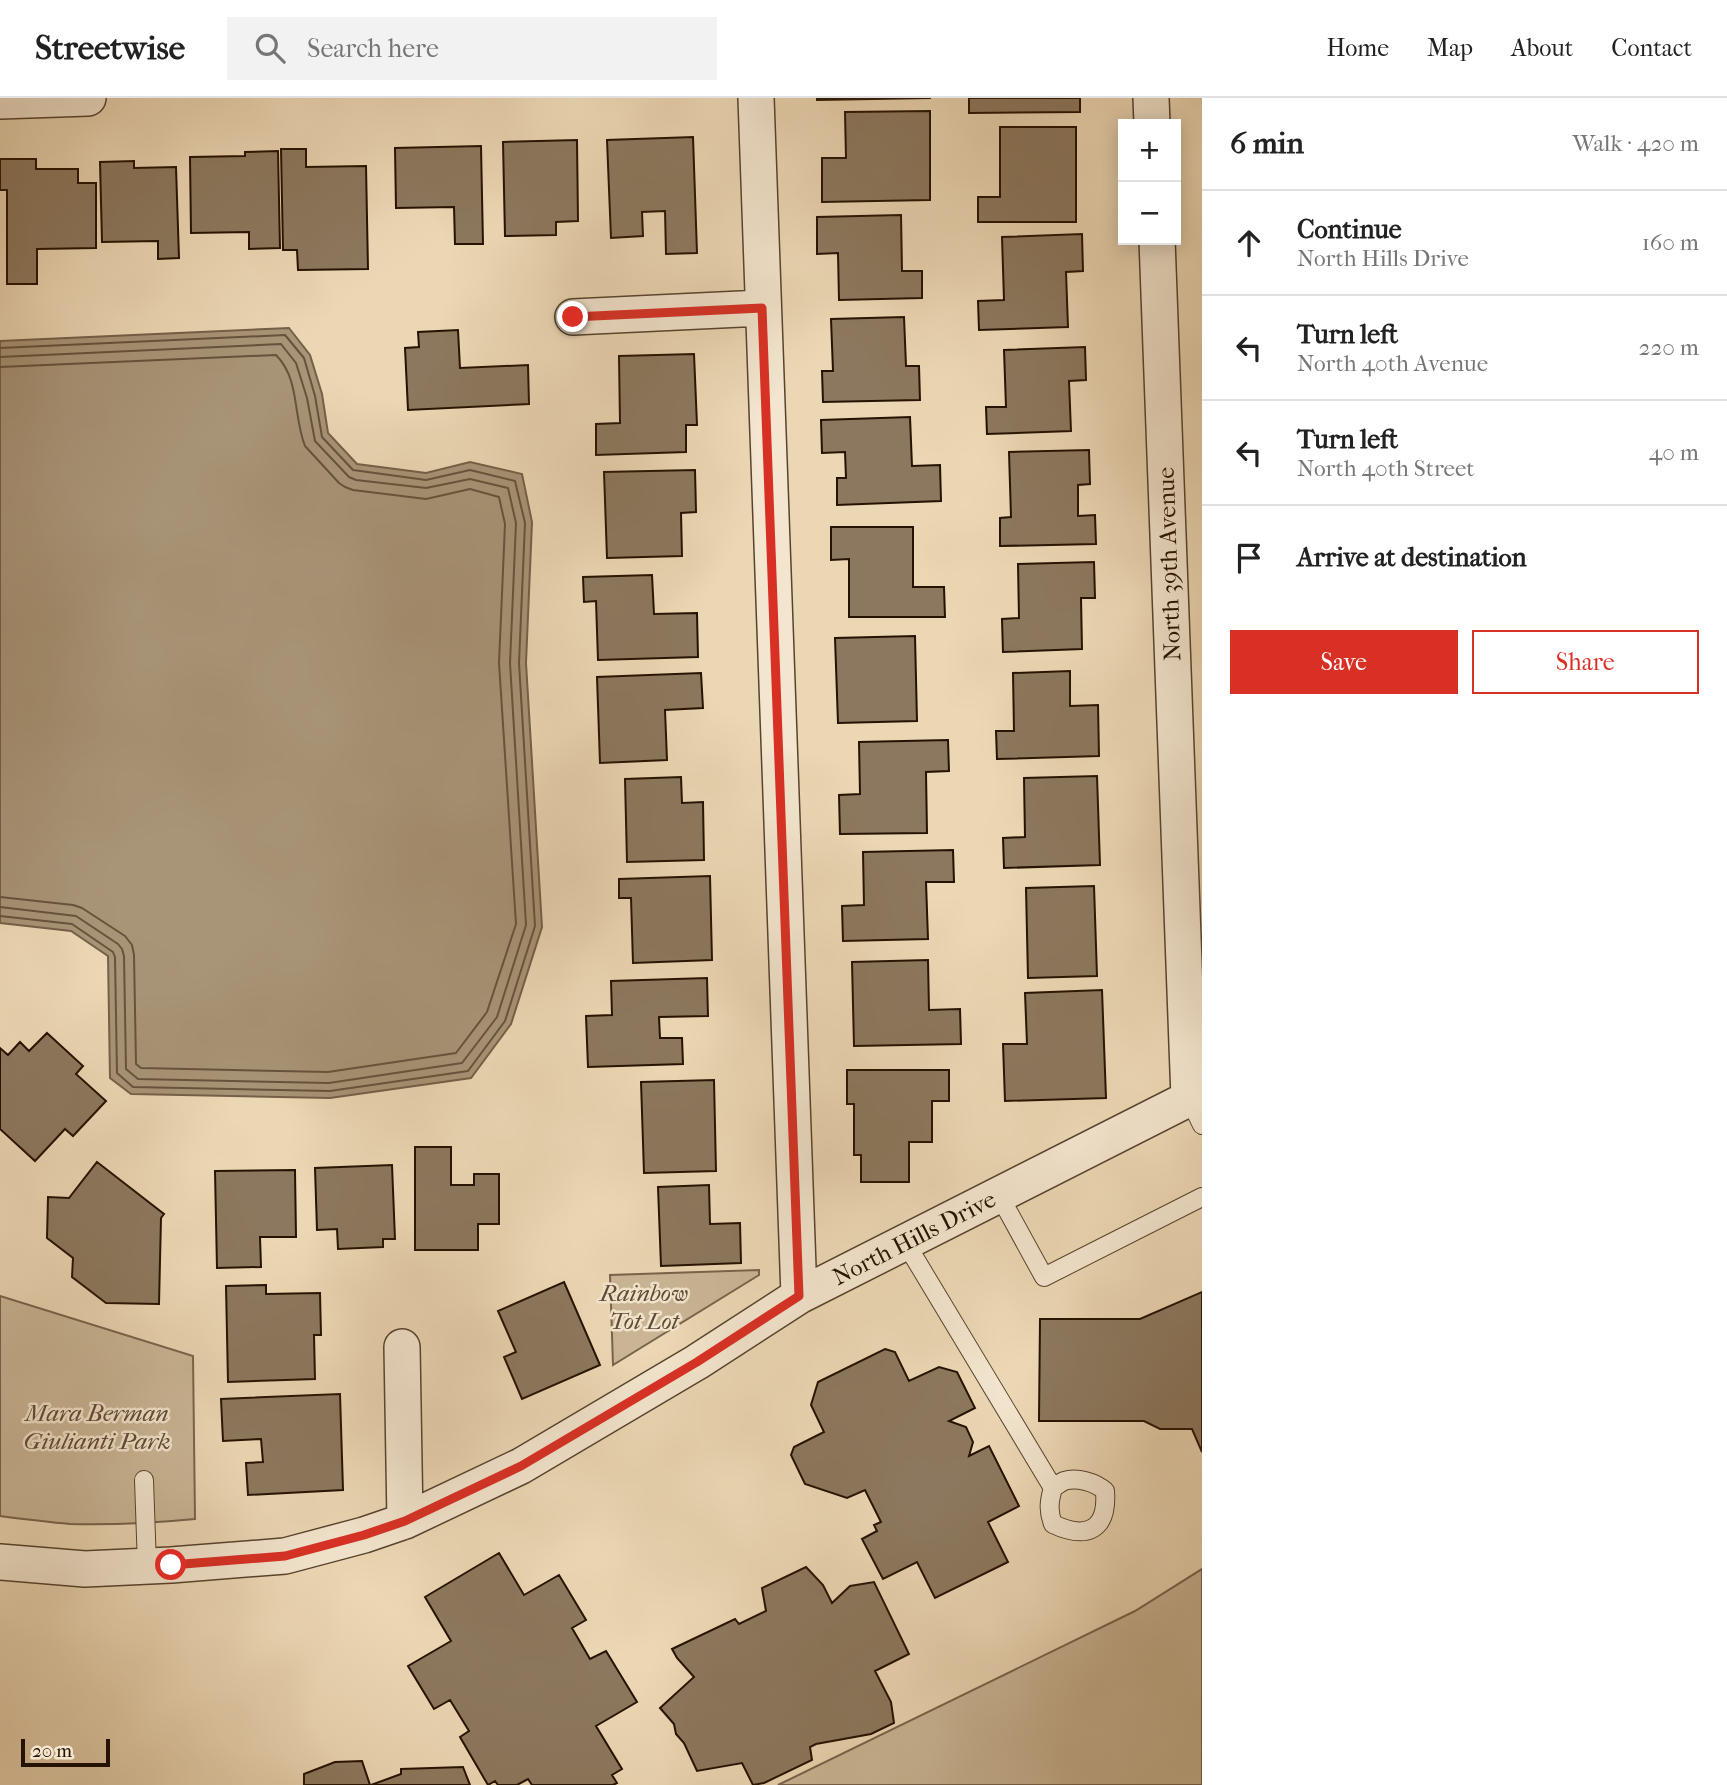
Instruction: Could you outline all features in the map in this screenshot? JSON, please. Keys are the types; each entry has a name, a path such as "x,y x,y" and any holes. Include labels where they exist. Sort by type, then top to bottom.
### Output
{"street":[{"path":"0,101 88,98"},
{"path":"756,98 799,1296"},
{"path":"1151,98 1152,119"},
{"name":"North 39th Avenue","path":"1157,245 1198,1105"},
{"path":"573,317 762,308"},
{"name":"North Hills Drive","path":"0,1562 85,1569 285,1556 405,1521 521,1466 697,1362 799,1296 999,1195 1198,1105"},
{"path":"402,1347 405,1521"}],"lane":[{"path":"999,1195 1044,1277 1202,1197"},
{"path":"905,1242 1053,1488"},
{"path":"144,1480 147,1566"}],"green space":[{"name":"Rainbow Tot Lot","path":"759,1270 759,1275 613,1365 610,1275"},
{"name":"Mara Berman Giulianti Park","path":"0,1296 193,1356 195,1519 70,1524 0,1516"},
{"path":"1202,1569 1202,1785 778,1785 1135,1611"}],"water":[{"path":"289,328 310,355 322,394 328,433 357,464 426,473 470,462 522,474 532,522 526,663 542,927 511,1024 471,1078 330,1098 131,1094 110,1078 108,956 71,931 0,923 0,341"}],"building":[{"path":"817,98 931,98 817,100"},
{"path":"969,98 1080,98 1080,112 969,113"},
{"path":"930,111 930,200 822,202 822,158 846,158 845,112"},
{"path":"1000,127 1076,127 1076,222 978,222 978,197 1000,197"},
{"path":"693,137 697,253 666,254 665,211 642,212 643,236 611,238 607,140"},
{"path":"577,140 578,221 556,222 556,235 505,236 503,142"},
{"path":"481,146 483,244 455,244 454,207 396,208 395,148"},
{"path":"281,149 306,149 306,167 366,166 368,269 298,270 297,250 283,250"},
{"path":"278,151 280,248 249,249 249,232 191,233 190,157 245,156 245,152"},
{"path":"0,159 36,159 36,169 78,169 78,183 96,183 96,248 37,249 37,284 7,284 7,190 0,190"},
{"path":"134,161 134,168 176,167 179,258 158,259 158,241 102,242 100,162"},
{"path":"901,215 902,271 922,271 922,298 839,300 838,253 817,254 817,217"},
{"path":"1082,234 1083,271 1066,272 1068,327 979,330 978,301 1004,300 1002,237"},
{"path":"904,317 906,366 919,366 920,400 823,402 822,371 833,371 831,319"},
{"path":"458,330 460,368 528,365 529,404 408,410 405,348 419,347 418,332"},
{"path":"1085,347 1086,380 1069,381 1071,431 987,434 986,407 1006,407 1004,350"},
{"path":"694,354 697,425 686,425 686,452 596,455 596,424 620,423 619,356"},
{"path":"910,417 912,466 940,465 941,501 837,505 837,478 846,478 845,452 822,453 821,420"},
{"path":"1089,450 1090,484 1078,485 1078,516 1095,515 1096,544 1000,546 1000,518 1011,517 1009,452"},
{"path":"695,470 696,512 681,513 682,556 607,558 604,472"},
{"path":"831,527 913,527 913,587 944,587 945,617 849,617 849,559 831,560"},
{"path":"1094,562 1095,598 1081,598 1082,649 1003,652 1002,619 1019,618 1018,564"},
{"path":"652,575 654,614 697,613 698,657 598,660 596,601 584,602 583,577"},
{"path":"915,636 917,721 838,723 835,638"},
{"path":"1070,671 1070,706 1098,705 1099,756 997,759 996,731 1014,731 1013,673"},
{"path":"701,673 703,708 665,710 667,760 600,763 597,677"},
{"path":"948,740 949,771 926,772 927,833 840,834 839,795 860,794 859,742"},
{"path":"1097,776 1100,865 1004,868 1003,838 1025,837 1024,778"},
{"path":"681,777 682,803 703,802 704,860 627,862 625,779"},
{"path":"953,850 954,882 926,882 928,939 843,941 842,906 864,905 863,852"},
{"path":"710,876 712,960 633,963 631,898 619,898 619,879"},
{"path":"1094,886 1097,976 1028,978 1026,888"},
{"path":"928,960 929,1010 960,1009 961,1044 854,1046 852,962"},
{"path":"707,978 708,1016 659,1017 660,1038 682,1038 683,1064 588,1067 586,1016 612,1015 611,981"},
{"path":"1102,990 1106,1098 1005,1101 1003,1044 1027,1044 1025,993"},
{"path":"47,1033 83,1066 76,1074 106,1101 73,1136 65,1129 35,1161 0,1129 0,1048 8,1055 20,1042 29,1051"},
{"path":"847,1070 949,1070 949,1101 932,1101 932,1142 909,1142 909,1182 861,1182 861,1155 854,1155 854,1104 847,1104"},
{"path":"714,1080 716,1171 644,1173 641,1082"},
{"path":"415,1147 451,1147 451,1185 474,1185 474,1174 499,1174 499,1224 478,1224 478,1250 415,1250"},
{"path":"97,1162 164,1214 161,1218 159,1304 106,1303 72,1277 73,1258 47,1238 48,1197 69,1198"},
{"path":"392,1165 395,1239 383,1239 383,1247 338,1249 337,1229 317,1230 315,1168"},
{"path":"295,1170 296,1237 260,1237 261,1267 217,1268 215,1171"},
{"path":"709,1185 710,1224 740,1223 741,1263 661,1266 658,1187"},
{"path":"564,1282 600,1365 522,1399 504,1357 516,1352 498,1311"},
{"path":"266,1285 266,1294 320,1293 321,1335 314,1335 315,1379 228,1382 226,1286"},
{"path":"1202,1292 1202,1452 1192,1429 1160,1429 1144,1421 1039,1421 1040,1319 1140,1319"},
{"path":"885,1349 895,1352 909,1381 939,1367 957,1372 975,1408 949,1421 966,1427 973,1442 969,1456 989,1446 1019,1506 988,1522 1008,1562 935,1598 917,1562 883,1579 862,1539 877,1531 874,1525 881,1522 865,1490 847,1498 805,1484 791,1455 794,1447 824,1432 811,1405 818,1382"},
{"path":"340,1394 343,1490 248,1495 246,1463 263,1462 261,1439 223,1441 221,1399"},
{"path":"499,1553 524,1595 559,1575 586,1620 572,1628 590,1659 606,1651 637,1702 596,1726 622,1769 612,1775 617,1783 532,1785 528,1779 517,1785 498,1785 495,1781 488,1785 460,1737 469,1731 450,1700 434,1709 408,1666 451,1641 425,1597"},
{"path":"806,1567 823,1585 832,1603 850,1586 874,1582 909,1654 875,1671 891,1702 894,1723 871,1734 816,1744 810,1747 812,1760 764,1783 753,1785 742,1763 697,1771 684,1743 676,1734 674,1724 660,1708 694,1677 672,1649 735,1619 739,1624 766,1611 762,1588"},
{"path":"362,1761 370,1785 304,1785 304,1774 335,1762"},
{"path":"463,1767 470,1785 371,1785 401,1774 401,1769"}],"route":[{"path":"171,1565 285,1556 405,1521 521,1466 697,1362 799,1296 762,308 573,317"}]}
